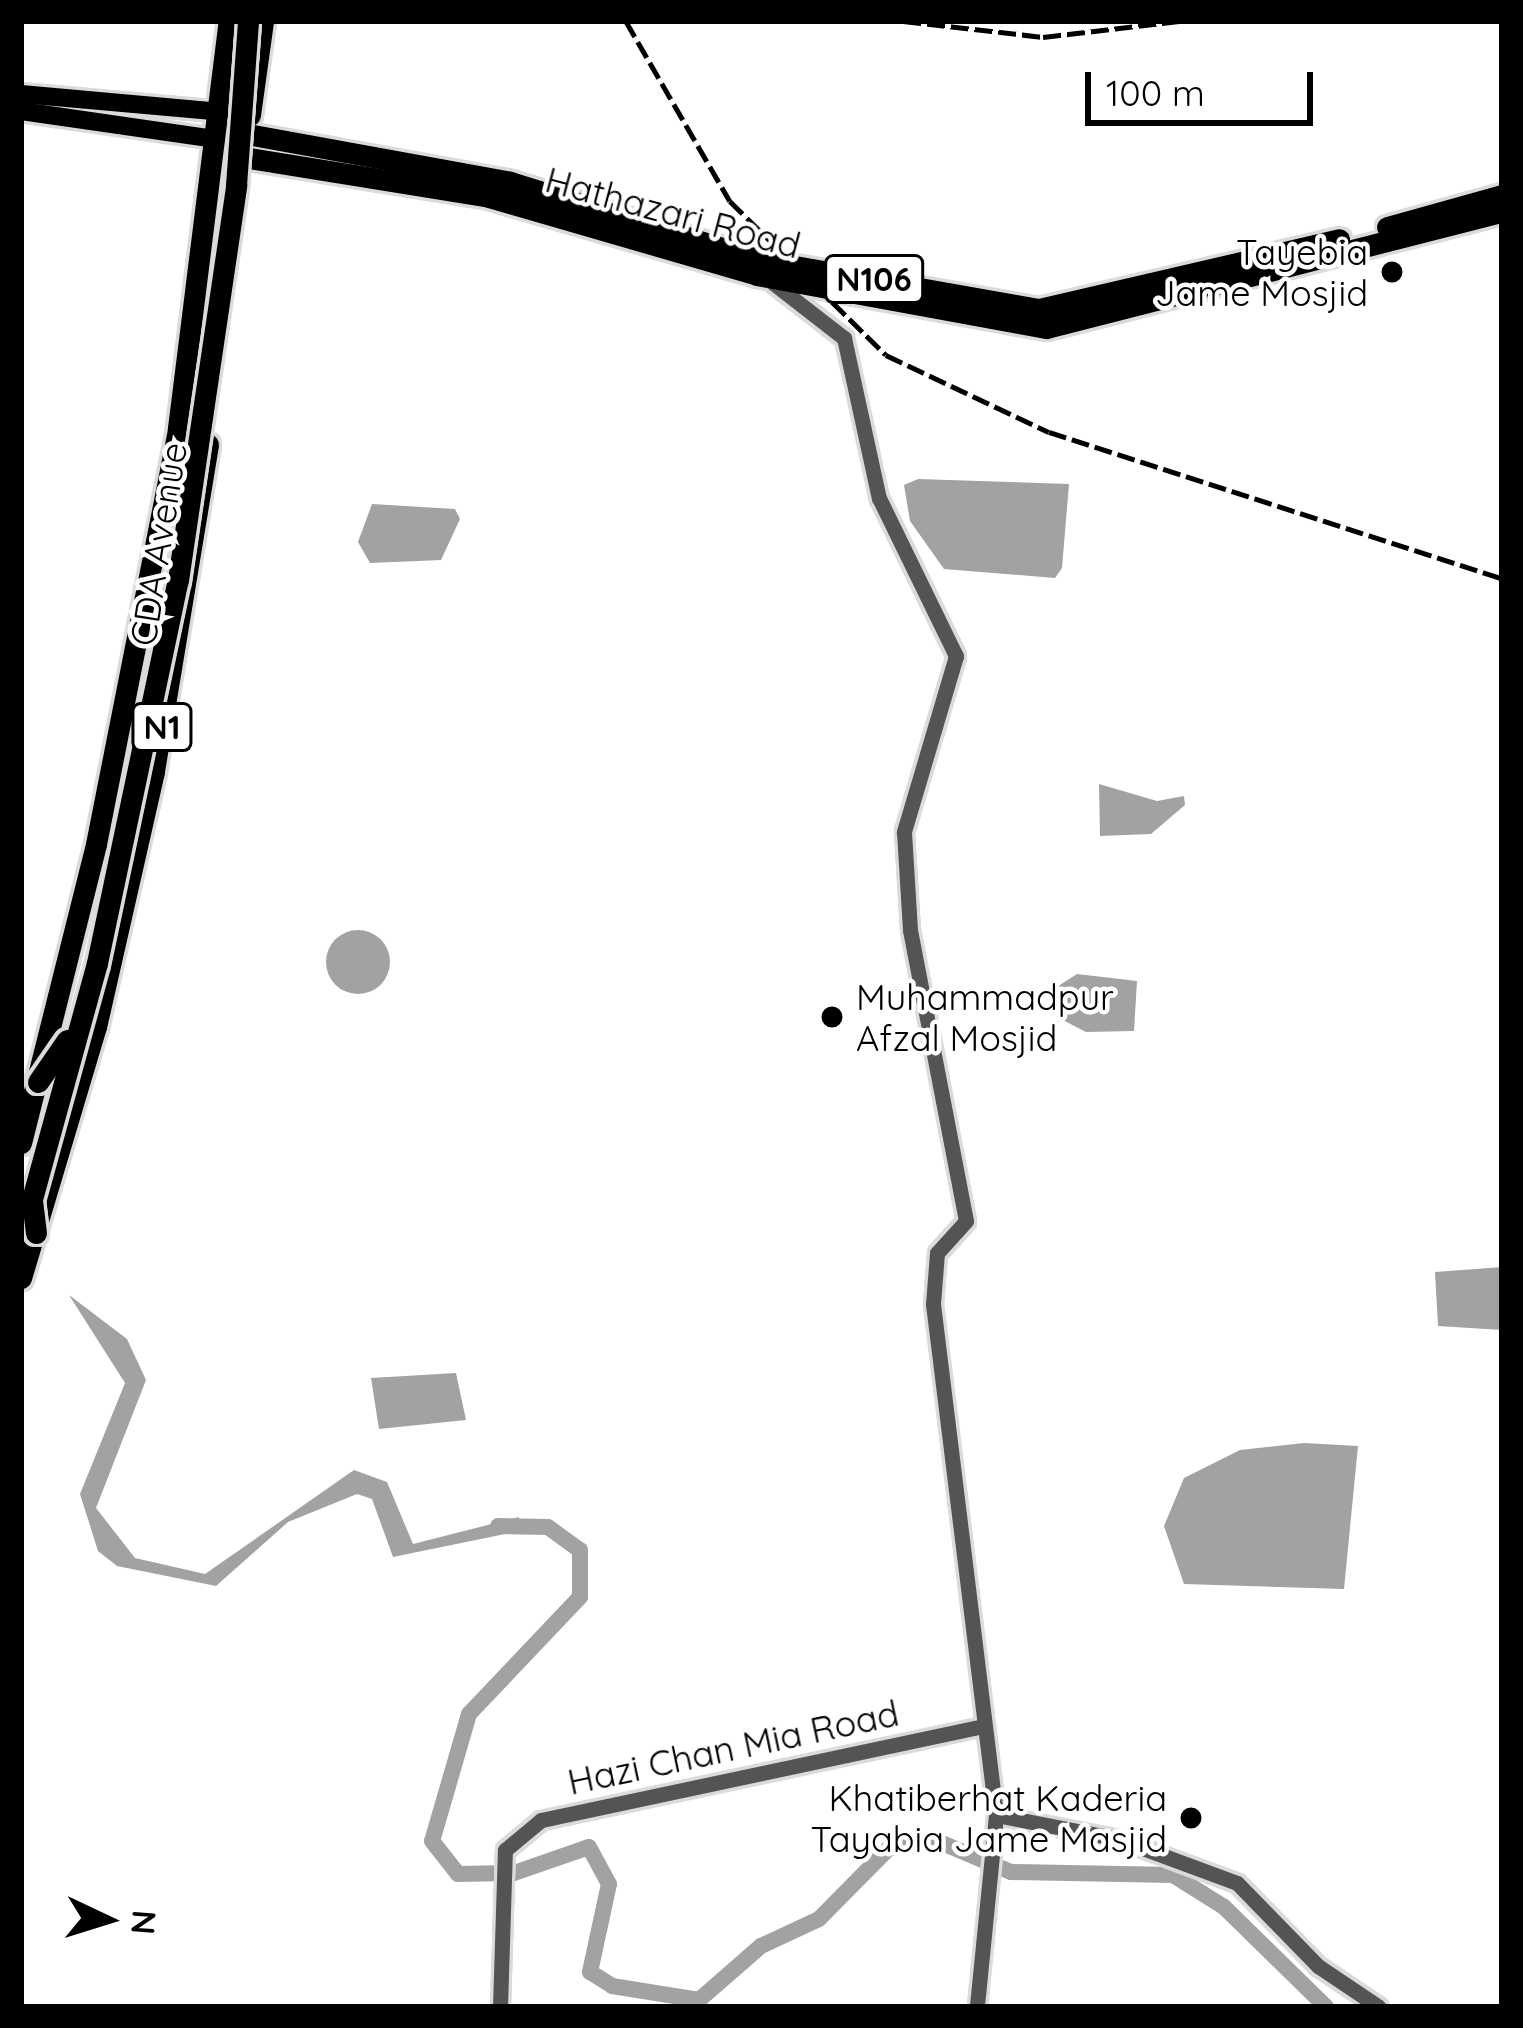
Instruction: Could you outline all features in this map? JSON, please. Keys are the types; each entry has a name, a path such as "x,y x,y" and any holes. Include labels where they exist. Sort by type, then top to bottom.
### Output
{"highway":[{"path":"21,1142 38,1082 178,428 230,21"},
{"path":"38,1082 55,1072 70,1030 167,585 225,215 244,21"},
{"path":"36,1233 32,1199 98,963 178,580 236,185 244,21"},
{"name":"CDA Avenue","path":"21,1278 154,771 209,432 263,21"},
{"name":"Hathazari Road","path":"247,134 511,182 761,260 1039,309 1502,195"},
{"name":"Hathazari Road","path":"244,158 489,197 757,275 1007,326 1082,325 1502,212"},
{"path":"178,428 209,432"}],"main road":[{"path":"21,94 221,112"},
{"path":"21,111 216,139"}],"street":[{"path":"757,275 844,338 885,514 932,587 956,656 904,832 910,930 966,1221 937,1253 932,1304 996,1815 977,2007"},
{"name":"Hazi Chan Mia Road","path":"500,2007 500,1891 505,1850 541,1820 598,1800 983,1726"},
{"path":"996,1815 1118,1839 1237,1882 1318,1966 1379,2007"}],"shaded area":[{"path":"918,479 1069,484 1062,568 1055,578 944,569 910,521 904,485"},
{"path":"372,504 455,509 460,519 441,560 370,563 358,542"},
{"path":"1099,784 1157,801 1184,796 1185,805 1151,834 1100,836"},
{"path":"358,930 381,939 390,962 381,985 358,994 335,985 326,962 335,939"},
{"path":"1077,974 1137,981 1134,1031 1086,1032 1057,1017 1055,988"},
{"path":"1502,1267 1502,1330 1438,1326 1435,1272"},
{"path":"69,1295 127,1339 146,1380 96,1508 135,1558 205,1574 354,1470 387,1482 413,1544 519,1517 515,1532 393,1557 372,1499 357,1494 288,1522 216,1586 117,1566 98,1551 80,1494 125,1383"},
{"path":"456,1373 466,1420 379,1429 371,1378"},
{"path":"1304,1443 1358,1446 1344,1589 1184,1584 1164,1526 1184,1478 1240,1450"}],"waterway":[{"path":"498,1526 548,1527 580,1550 580,1597 469,1714 432,1841 458,1874 514,1873 589,1847 609,1884 590,1972 612,1986 699,2000 761,1946 819,1919 889,1848 942,1843 1011,1872 1173,1875 1224,1907 1326,2007"}],"railway":[{"path":"626,21 730,201 886,355 1049,432 1502,578"},
{"path":"903,21 1043,37 1179,21"}],"place":[{"name":"Tayebia Jame Mosjid","path":"1392,272"},
{"name":"Muhammadpur Afzal Mosjid","path":"832,1017"},
{"name":"Khatiberhat Kaderia Tayabia Jame Masjid","path":"1191,1818"}]}
